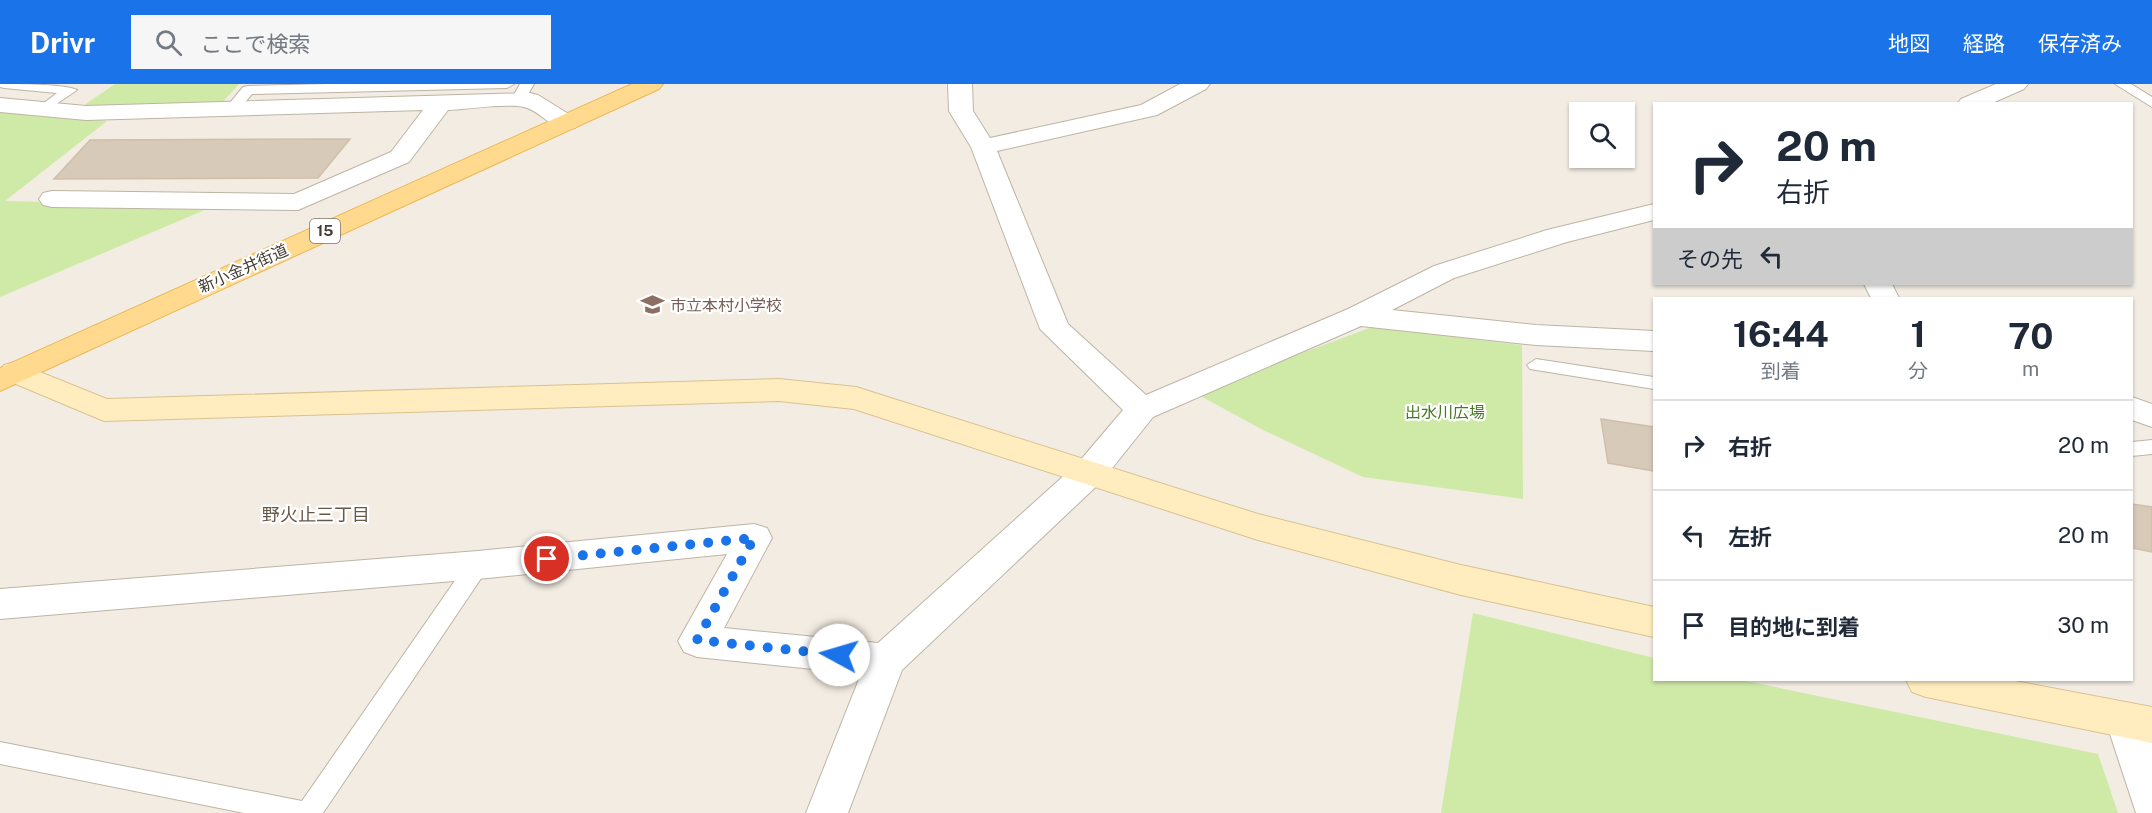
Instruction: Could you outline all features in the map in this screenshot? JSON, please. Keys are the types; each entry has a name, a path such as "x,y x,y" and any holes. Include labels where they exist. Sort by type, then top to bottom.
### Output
{"main road":[{"name":"新小金井街道","path":"8,376 651,84"}],"street":[{"path":"960,84 962,111 983,147 1055,329 1142,409"},
{"path":"983,147 1149,110 1198,84"},
{"path":"1974,102 2016,84"},
{"path":"0,105 86,113 441,103 517,90 566,123"},
{"path":"52,198 298,202 400,157 441,103"},
{"path":"827,813 886,660 1090,472 1142,409 1358,316 1444,272 1557,236 1653,212"},
{"path":"1358,316 1536,335 1653,341"},
{"path":"8,376 104,410 779,390 856,398 1270,530 1461,580 1653,622"},
{"path":"2133,408 2152,416"},
{"path":"0,631 12,604 478,566 754,538 697,640 886,660"},
{"path":"1931,681 2139,724 2152,801"}],"lane":[{"path":"4,84 70,90 43,108"},
{"path":"2122,84 2152,103"},
{"path":"232,108 248,90 517,90"},
{"path":"1536,365 1653,383"},
{"path":"2133,449 2152,447"},
{"path":"308,813 478,566"},
{"path":"0,753 303,813"}],"green space":[{"path":"115,84 239,84 221,104 83,106"},
{"path":"0,112 107,121 5,201 214,206 0,297"},
{"name":"出水川広場","path":"1372,327 1522,345 1523,499 1363,477 1263,430 1195,393"},
{"path":"1473,613 1653,658 1653,681 1746,681 2098,754 2118,813 1441,813"}],"building":[{"path":"350,139 318,178 54,179 90,140"},
{"path":"1601,419 1653,427 1653,471 1608,463"},
{"path":"2133,504 2152,507 2152,552 2133,548"}],"place":[{"name":"市立本村小学校","path":"652,305"}],"district":[{"name":"野火止三丁目","path":"316,515"}],"route":[{"path":"547,559 754,538 697,640 839,655"}]}
